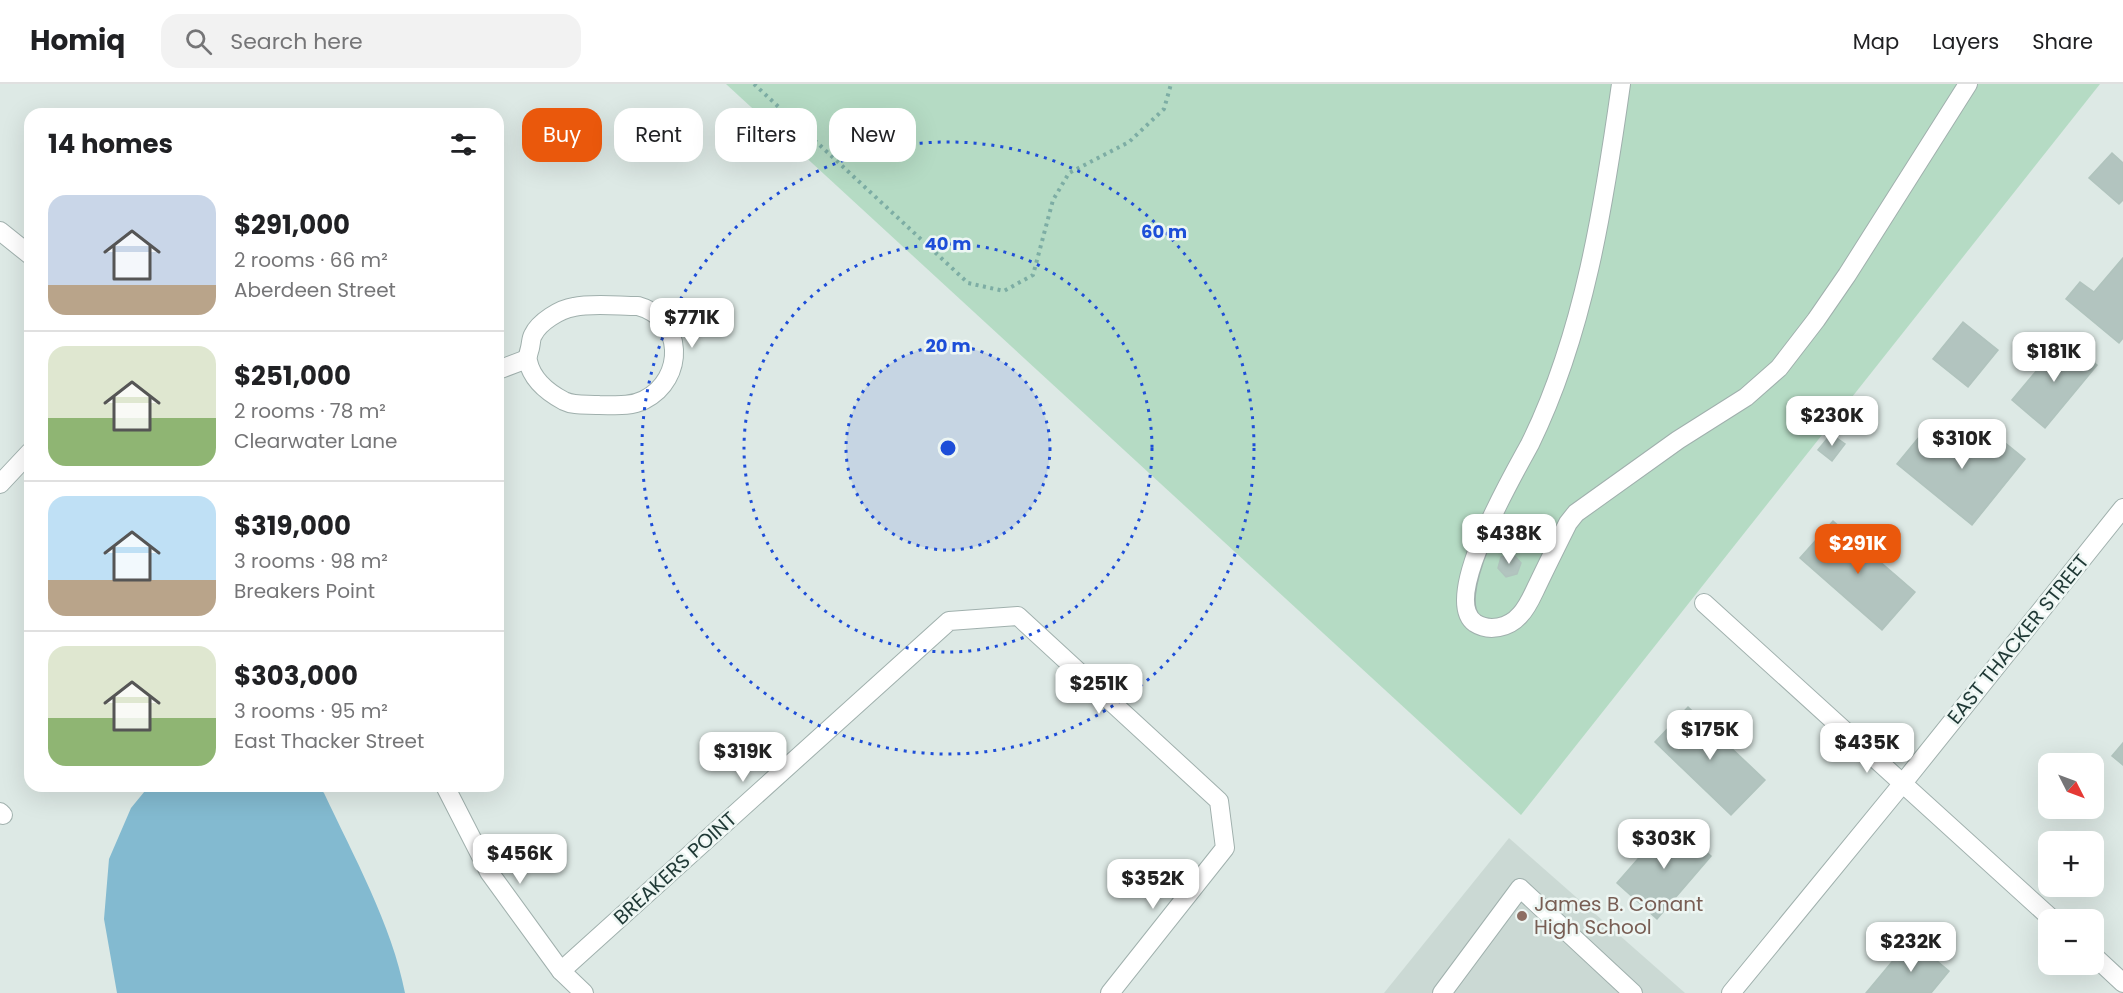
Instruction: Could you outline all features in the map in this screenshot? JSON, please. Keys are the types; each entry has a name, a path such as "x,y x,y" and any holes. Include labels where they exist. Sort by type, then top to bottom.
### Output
{"street":[{"path":"1622,84 1601,213 1566,354 1546,411 1488,523 1467,590 1465,603 1467,613 1471,620 1485,627 1504,626 1522,614 1568,523 1576,513 1678,441 1746,397 1779,368 1847,275 1968,84"},
{"path":"0,231 24,250"},
{"path":"638,306 650,309 665,324 674,343 673,370 665,383 643,401 627,406 570,404 551,394 535,378 527,359 533,333 550,317 573,307 638,306"},
{"path":"504,368 527,359"},
{"path":"0,484 24,458"},
{"name":"EAST THACKER STREET","path":"1731,993 2123,508"},
{"path":"1704,603 2042,909"},
{"name":"BREAKERS POINT","path":"561,971 949,621 1018,616 1219,801 1225,848 1110,993"},
{"path":"448,792 489,872 561,971 584,993"},
{"path":"1442,993 1520,888 1633,993"},
{"path":"2104,965 2123,983"}],"path":[{"path":"753,84 968,283 1004,291 1033,275 1053,200 1069,173 1129,142 1164,109 1172,84"}],"shaded area":[{"name":"James B. Conant High School","path":"1509,838 1685,993 1384,993"}],"green space":[{"path":"726,84 2100,84 1521,815 811,162 817,162 817,108 752,108"}],"water":[{"path":"144,792 323,792 381,916 399,967 405,993 117,993 104,919 109,859 131,808"}],"building":[{"path":"2112,153 2123,163 2123,200 2119,204 2089,178"},
{"path":"2123,258 2123,338 2119,343 2066,299 2080,282 2094,292"},
{"path":"1963,322 1998,350 1968,387 1933,359"},
{"path":"2064,338 2097,365 2045,428 2012,400"},
{"path":"1929,425 1966,455 1988,429 2025,459 1972,525 1897,464"},
{"path":"1831,434 1845,444 1832,461 1818,450"},
{"path":"1833,521 1915,592 1882,630 1800,558"},
{"path":"1512,553 1521,563 1517,574 1506,577 1498,568 1501,557"},
{"path":"1688,707 1765,780 1731,815 1655,742"},
{"path":"2123,743 2123,765 2112,756"},
{"path":"1671,821 1711,856 1657,919 1617,883"},
{"path":"1911,939 1949,971 1931,993 1866,993"}],"place":[{"name":"James B. Conant High School","path":"1522,916"}]}
